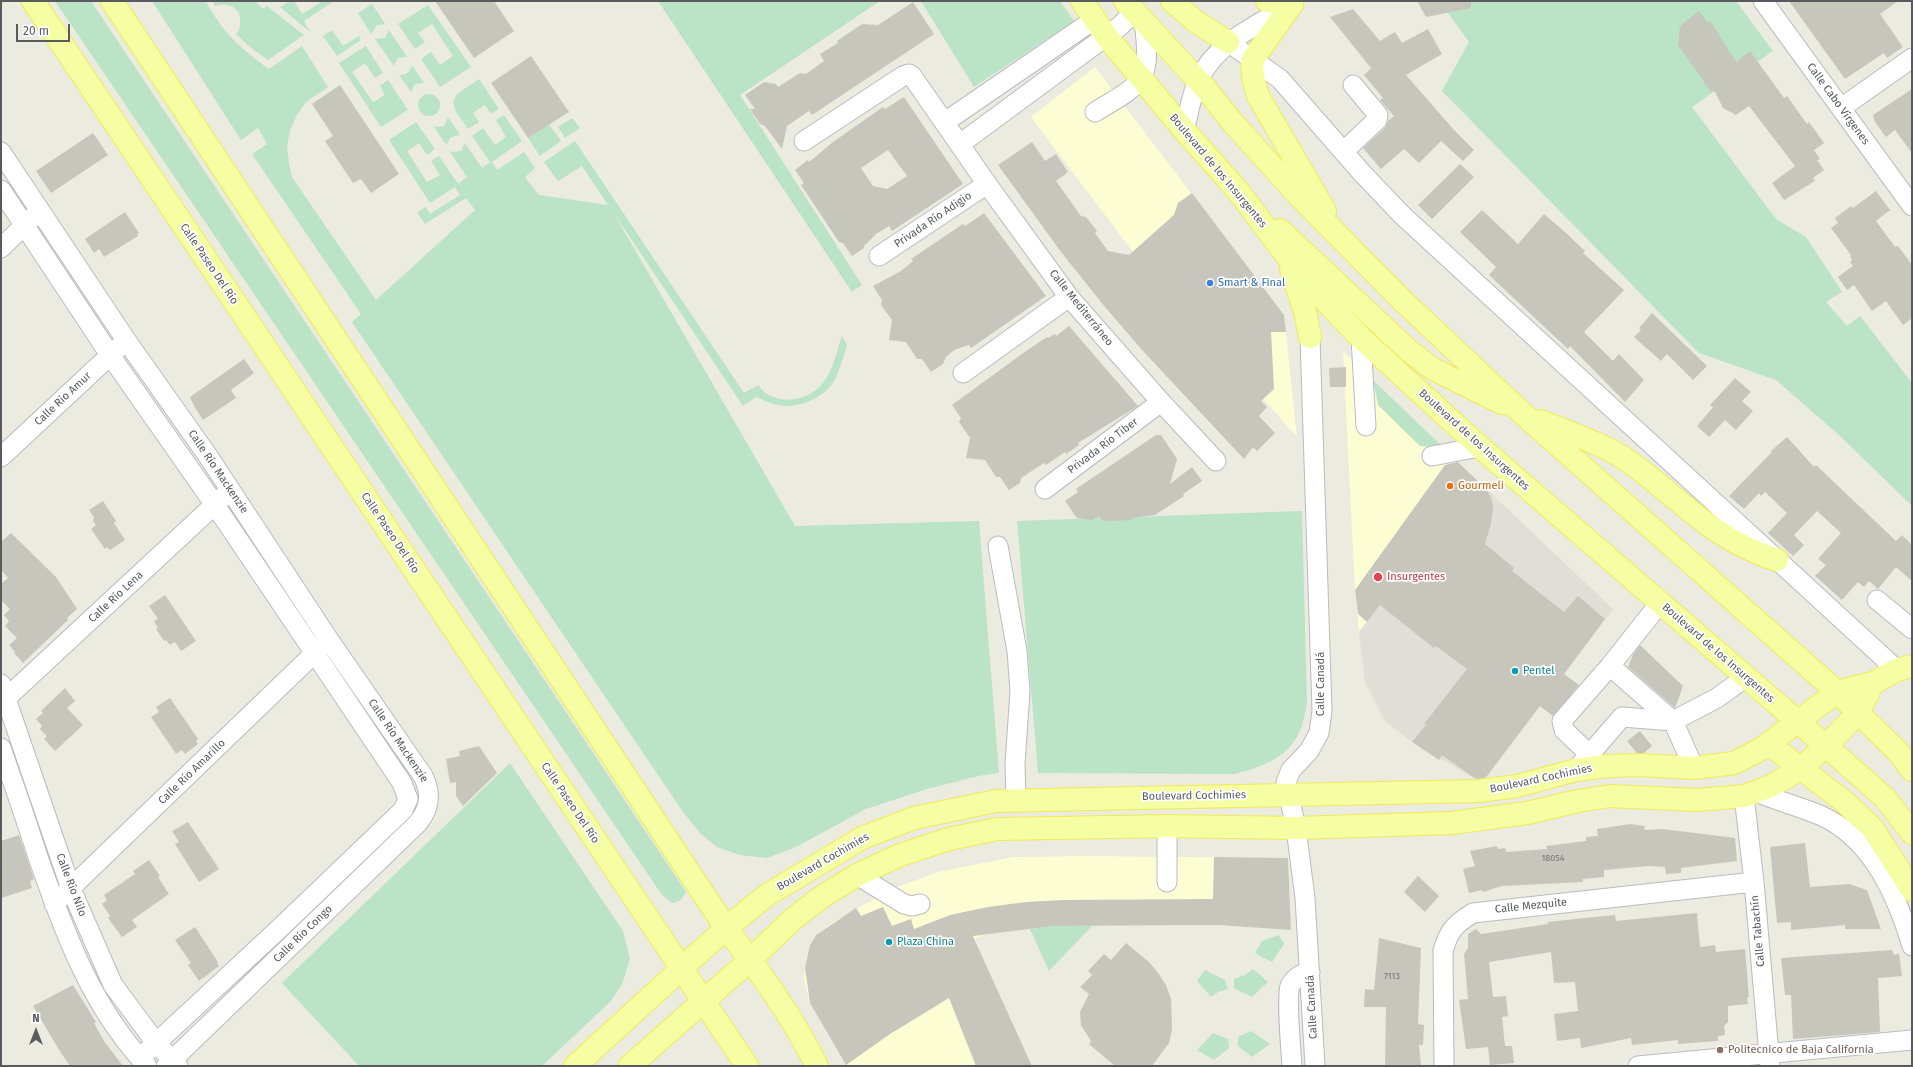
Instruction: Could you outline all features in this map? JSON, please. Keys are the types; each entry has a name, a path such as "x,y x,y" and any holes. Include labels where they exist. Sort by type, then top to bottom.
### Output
{"main road":[{"name":"Calle Paseo Del Río","path":"33,1 746,1066"},
{"path":"112,1 726,928 750,960 807,1047 817,1066"},
{"name":"Boulevard de los Insurgentes","path":"1082,1 1107,37 1184,130 1238,190 1306,281 1361,338 1480,447 1885,798 1912,833"},
{"path":"1172,1 1195,21 1228,42"},
{"path":"1267,1 1296,2"},
{"path":"1296,2 1253,59 1252,69 1254,84 1258,96 1342,241"},
{"path":"1133,11 1198,80 1233,123 1342,241 1523,414 1837,692 1899,753 1912,770"},
{"path":"1238,190 1408,350 1433,369 1523,414 1612,452 1631,463 1722,535 1754,553 1777,560"},
{"path":"1284,252 1305,311 1310,338"},
{"name":"Boulevard Cochimies","path":"575,1066 726,928 767,895 862,838 914,818 996,801 1479,791 1517,786 1583,762 1606,766 1641,765 1694,768 1734,763 1752,755 1769,744 1797,721 1837,692 1873,683 1905,668"},
{"path":"630,1066 750,960 794,918 823,896 857,875 900,855 942,841 997,829 1167,826 1296,828 1451,823 1527,813 1578,801 1610,796 1637,796 1697,800 1750,794 1771,786 1800,769 1826,746 1858,713 1873,683"},
{"path":"1769,744 1846,803 1873,829 1912,890"}],"street":[{"name":"Calle Cabo Vírgenes","path":"1763,1 1912,206"},
{"path":"1184,130 1198,80 1210,59 1228,42 1296,2"},
{"path":"960,144 1107,37 1128,19 1133,11"},
{"path":"1095,112 1131,88 1142,78 1146,60 1146,42 1133,11"},
{"path":"945,122 1005,82 1094,19"},
{"path":"1228,42 1280,78 1402,215 1777,560 1905,668"},
{"path":"1841,108 1912,58"},
{"name":"Calle Mediterráneo","path":"804,141 903,76 909,74 912,76 987,184 1069,296 1161,402 1216,461"},
{"path":"1005,82 1020,101"},
{"path":"1344,151 1377,120 1378,115 1353,85"},
{"name":"Calle Río Mackenzie","path":"1,152 126,340 231,490 329,640 423,776 429,795"},
{"name":"Privada Río Adigio","path":"879,256 987,184"},
{"name":"Calle Río Mackenzie","path":"1,190 110,355 215,505 402,783 408,799"},
{"path":"1,248 40,210"},
{"path":"963,373 1069,296"},
{"name":"Calle Canadá","path":"1310,338 1322,711 1319,733 1309,752 1291,770 1286,782 1296,828 1305,898 1315,1066"},
{"path":"1361,338 1366,426"},
{"name":"Calle Río Amur","path":"1,457 126,340"},
{"name":"Privada Río Tiber","path":"1045,489 1161,402"},
{"path":"1432,456 1480,447"},
{"name":"Calle Río Lena","path":"3,695 231,490"},
{"path":"998,546 1017,651 1020,691 1015,764 1016,800"},
{"path":"1877,600 1912,629"},
{"path":"1660,603 1610,666 1562,721 1564,730 1583,762 1622,717 1673,721 1718,698 1746,677"},
{"name":"Calle Río Amarillo","path":"54,904 329,640"},
{"path":"1610,666 1673,721 1694,768"},
{"name":"Calle Río Nilo","path":"3,695 71,889 113,985 172,1064"},
{"name":"Calle Río Nilo","path":"1,748 54,904 83,974 110,1021 143,1062"},
{"path":"1750,794 1823,817 1850,835 1867,852 1883,876 1896,900 1912,946"},
{"name":"Calle Tabachín","path":"1750,794 1754,882 1769,1060"},
{"path":"408,799 429,795"},
{"name":"Calle Río Congo","path":"172,1064 417,824 424,816 428,807 429,795"},
{"name":"Calle Río Congo","path":"143,1062 156,1043 281,927 403,810 408,799"},
{"path":"1167,826 1167,882"},
{"path":"857,875 904,904 912,906 920,904"},
{"name":"Calle Mezquite","path":"1444,1066 1443,951 1448,936 1457,922 1473,913 1754,882"},
{"path":"281,927 295,942"},
{"path":"1292,1066 1289,993 1294,980 1303,973 1310,972"},
{"path":"1638,1066 1769,1060 1912,1040"}],"shaded area":[{"path":"55,1 91,1 686,892 681,900 672,903 662,895"},
{"path":"152,1 206,1 225,31 250,55 269,69 302,46 328,87 306,102 297,115 290,130 287,146 292,177 376,300 475,210 466,198 425,224 417,212 426,207 430,214 460,195 455,187 430,203 389,140 416,122 435,149 427,155 419,143 407,151 427,182 440,175 431,161 439,156 458,184 467,177 450,152 461,151 465,143 482,168 490,162 472,136 483,128 495,145 506,137 496,120 504,115 522,141 492,162 497,170 524,152 535,168 525,177 539,195 608,205 582,166 558,181 544,162 575,141 744,393 758,385 767,394 774,398 791,400 807,396 820,386 828,375 842,336 847,345 838,372 830,387 817,398 801,404 785,406 777,405 756,397 743,406 613,212 795,526 979,521 999,773 978,776 927,789 866,809 796,847 767,858 740,855 717,847 701,834 683,812 352,322 361,314 252,154 267,144 258,128 241,140"},
{"path":"213,1 255,1 263,9 267,6 304,35 268,60 251,48 236,34 240,25 237,10 225,5 215,6"},
{"path":"290,1 294,1 302,14 323,1 330,1 331,3 304,21 310,32 280,7"},
{"path":"658,1 880,1 740,95 862,285 852,292"},
{"path":"921,1 1060,1 1074,21 974,87"},
{"path":"1453,1 1736,1 1773,51 1692,107 1776,219 1806,237 1842,292 1826,302 1847,326 1860,316 1912,383 1912,506 1839,435 1776,380 1699,353 1442,91 1469,42 1443,6"},
{"path":"372,4 385,24 377,25 371,34 358,13"},
{"path":"428,5 471,67 440,87 421,59 431,52 440,65 453,56 432,24 418,33 425,42 415,49 398,24"},
{"path":"332,30 343,46 359,36 361,40 337,56 323,36"},
{"path":"389,30 407,57 398,58 394,66 375,39 385,38"},
{"path":"366,46 383,73 375,78 365,63 352,72 373,102 385,95 380,86 388,80 408,110 381,127 339,63"},
{"path":"412,65 424,83 415,84 411,92 399,75 408,73"},
{"path":"1095,67 1284,315 1297,437 1133,252 1031,117"},
{"path":"479,79 499,109 491,114 485,105 473,113 479,122 468,129 456,112 453,102 457,94"},
{"path":"429,94 437,97 440,105 437,113 429,116 421,113 418,105 421,97"},
{"path":"448,117 460,135 451,137 446,145 434,127 444,126"},
{"path":"572,118 580,128 565,138 558,127"},
{"path":"549,124 561,141 540,156 528,138"},
{"path":"1343,351 1478,481 1359,632 1355,590"},
{"path":"1373,380 1444,448 1420,446 1378,405"},
{"path":"1478,481 1613,609 1482,783 1411,741 1384,720 1365,682 1359,632"},
{"path":"1302,511 1307,702 1304,718 1299,732 1293,743 1285,752 1276,759 1235,774 1038,773 1017,521"},
{"path":"510,763 623,931 630,959 622,984 611,1001 542,1066 359,1066 282,983"},
{"path":"1087,856 1288,858 1291,930 1217,925 1053,926 987,934 975,939 1032,1066 847,1066 810,1003 804,980 810,945 816,935 833,922 892,889 938,872 1013,857"},
{"path":"1053,926 1092,926 1049,971 1030,929"},
{"path":"1279,935 1284,944 1272,962 1255,953 1262,941"},
{"path":"1253,969 1268,982 1252,997 1234,988 1234,979 1245,975"},
{"path":"1205,970 1225,980 1228,989 1218,992 1211,997 1197,981"},
{"path":"1251,1031 1270,1044 1252,1057 1238,1046 1238,1037"},
{"path":"1213,1033 1228,1039 1229,1048 1214,1060 1197,1050"}],"building":[{"path":"435,1 494,1 514,31 474,58"},
{"path":"1417,1 1471,1 1471,8 1426,17"},
{"path":"1789,1 1898,1 1880,14 1903,47 1887,58 1884,53 1845,79"},
{"path":"913,2 934,34 812,115 809,111 787,126 782,149 765,126 760,124 750,109 755,109 745,95 764,82 776,84 778,87 800,73 806,74 824,61 820,54 838,43 837,41 862,24 878,25"},
{"path":"1353,9 1380,41 1395,32 1402,43 1428,29 1442,54 1406,75 1454,130 1474,150 1463,161 1441,141 1419,163 1404,149 1381,169 1363,148 1385,128 1388,121 1394,116 1380,100 1383,98 1364,75 1371,68 1330,17"},
{"path":"1699,11 1708,23 1710,21 1736,62 1750,51 1784,98 1787,96 1807,124 1809,122 1824,143 1814,150 1820,159 1817,160 1824,170 1813,178 1815,181 1784,200 1772,183 1795,166 1749,106 1736,115 1723,108 1714,90 1711,92 1678,45 1680,26"},
{"path":"531,56 569,112 528,138 491,83"},
{"path":"340,85 399,174 371,193 361,179 353,183 325,141 333,136 312,104"},
{"path":"1912,89 1912,153 1895,130 1886,137 1875,122 1873,115"},
{"path":"904,97 963,184 892,231 889,226 876,234 864,246 864,248 852,256 843,243 839,242 801,185 804,183 795,170 808,160 809,162 833,142 883,107 885,109","holes":["888,150 907,176 887,189 873,186 861,168"]},
{"path":"93,133 108,155 51,193 36,171"},
{"path":"1032,142 1045,161 1056,154 1068,172 1056,181 1081,216 1086,217 1097,231 1095,233 1108,251 1129,255 1174,215 1178,203 1192,193 1284,315 1286,332 1271,332 1274,389 1261,401 1267,407 1259,416 1275,433 1257,451 1253,447 1244,459 1143,351 1061,252 998,165"},
{"path":"1460,164 1474,177 1432,219 1418,205"},
{"path":"1876,191 1890,210 1876,221 1895,247 1898,246 1912,265 1912,318 1903,325 1886,301 1872,311 1854,285 1847,290 1838,277 1853,266 1850,262 1852,260 1851,255 1831,228 1838,223 1835,218 1851,206 1853,208"},
{"path":"1482,210 1518,244 1544,214 1585,251 1583,253 1624,290 1584,332 1613,361 1619,354 1644,380 1625,402 1570,346 1568,349 1489,275 1496,267 1460,232"},
{"path":"125,212 139,233 137,234 138,236 104,257 99,249 94,253 85,239"},
{"path":"984,213 1046,296 971,348 969,345 954,350 946,357 943,364 931,372 922,359 917,359 906,342 889,340 892,320 881,305 882,300 873,286 901,271 913,261 911,259 963,224 965,226"},
{"path":"1652,313 1707,366 1693,380 1667,354 1661,361 1634,337 1641,330 1639,328"},
{"path":"1069,326 1138,406 1078,443 1079,445 1066,454 1065,452 1046,465 1044,463 1021,478 1020,483 1009,490 1000,477 996,477 985,460 966,458 970,438 959,422 961,418 952,405 1026,351 1047,337 1048,338 1055,334 1056,336"},
{"path":"244,359 254,373 231,390 236,398 203,420 190,397"},
{"path":"1346,367 1346,387 1330,387 1329,368"},
{"path":"1735,378 1751,392 1742,401 1753,411 1736,430 1725,420 1709,437 1697,426 1713,407 1710,405"},
{"path":"1156,435 1161,435 1177,459 1170,484 1192,467 1202,481 1183,494 1184,496 1155,515 1131,518 1132,520 1103,521 1099,517 1092,520 1077,518 1065,501 1078,492 1076,489"},
{"path":"1787,437 1814,467 1816,465 1896,541 1902,535 1912,545 1912,581 1896,567 1878,589 1869,581 1864,587 1858,582 1842,600 1815,576 1826,565 1818,559 1841,533 1817,511 1794,535 1804,545 1793,556 1768,533 1787,513 1765,492 1761,496 1759,493 1744,509 1729,496 1772,452 1771,451"},
{"path":"1458,462 1486,489 1491,498 1493,506 1491,523 1485,544 1514,568 1512,571 1564,612 1578,596 1605,619 1564,674 1579,685 1553,716 1540,706 1486,777 1478,779 1442,755 1439,760 1412,742 1426,725 1424,724 1467,669 1436,646 1434,648 1380,605 1367,622 1358,614 1355,590 1445,465"},
{"path":"103,501 116,521 114,523 125,540 110,550 107,547 105,549 91,529 96,525 93,521 94,517 89,510"},
{"path":"11,533 56,577 77,609 67,618 68,620 23,663 9,645 17,638 5,626 9,621 4,615 10,609 1,600 1,584 8,578 1,570 1,542"},
{"path":"165,595 196,641 181,651 175,642 170,645 166,640 164,641 156,629 158,628 154,621 158,619 149,606"},
{"path":"1640,645 1683,686 1675,708 1628,667 1633,655"},
{"path":"65,688 75,701 67,708 83,725 55,751 44,739 47,736 40,729 42,726 36,719 43,713 41,711"},
{"path":"170,698 198,739 196,741 198,744 185,754 182,750 176,754 151,717 159,712 156,707"},
{"path":"1640,731 1652,746 1644,753 1637,753 1627,741"},
{"path":"479,746 497,773 463,806 456,796 456,782 450,783 446,759 460,756 459,751"},
{"path":"188,822 219,869 199,882 175,844 179,842 172,831"},
{"path":"1630,824 1645,826 1644,830 1663,829 1735,838 1737,861 1681,868 1681,873 1666,874 1665,867 1649,866 1604,870 1604,877 1583,879 1583,882 1502,886 1483,892 1482,890 1469,893 1463,869 1475,866 1470,851 1497,846 1498,849 1505,848 1506,852 1547,849 1546,846 1586,841 1586,837 1598,836 1597,829"},
{"path":"19,835 34,879 30,881 32,888 1,898 1,841"},
{"path":"1805,843 1810,887 1849,884 1867,890 1881,929 1845,929 1845,925 1791,930 1791,922 1777,923 1770,847"},
{"name":"Plaza China","path":"1214,857 1288,858 1291,930 1217,925 1053,926 973,936 1032,1066 976,1066 949,998 890,1034 846,1065 810,1003 805,968 810,945 816,935 856,908 861,916 883,907 892,926 911,919 914,929 950,915 988,907 1026,902 1063,900 1213,899"},
{"path":"149,860 160,876 158,877 169,894 132,920 137,927 122,937 108,918 110,916 102,904 107,900 104,895 135,874 133,871"},
{"path":"1418,876 1439,896 1425,912 1404,892"},
{"path":"1697,913 1700,947 1715,945 1716,952 1745,949 1749,997 1747,997 1748,1004 1728,1006 1728,1022 1724,1026 1725,1035 1718,1036 1718,1041 1678,1044 1678,1040 1632,1045 1631,1038 1581,1048 1580,1038 1557,1041 1554,1014 1578,1011 1575,982 1554,983 1551,952 1489,962 1493,997 1506,996 1508,1016 1502,1017 1505,1046 1512,1046 1514,1063 1490,1065 1488,1047 1466,1049 1459,1000 1468,999 1464,954 1468,948 1468,934 1476,929 1481,934 1548,924 1548,922 1584,918 1615,915 1616,921"},
{"path":"195,927 218,962 217,963 219,966 199,981 188,965 191,963 175,940"},
{"path":"1379,938 1421,948 1418,1024 1424,1025 1423,1045 1419,1045 1421,1066 1385,1066 1386,1007 1364,1007 1365,989 1374,990"},
{"path":"1126,943 1149,962 1158,973 1166,985 1171,999 1172,1029 1169,1043 1152,1066 1115,1066 1089,1044 1091,1041 1081,1025 1080,1012 1089,994 1080,987 1092,975 1088,971 1104,954 1111,960"},
{"path":"1892,950 1894,955 1899,954 1902,976 1878,978 1880,1032 1793,1039 1791,995 1785,995 1781,958"},
{"path":"73,985 96,1022 94,1023 104,1041 123,1066 70,1066 61,1053 33,1006"}],"place":[{"name":"Smart & Final","path":"1210,283"},
{"name":"Gourmeli","path":"1450,486"},
{"name":"Insurgentes","path":"1378,577"},
{"name":"Pentel","path":"1515,671"},
{"name":"Plaza China","path":"889,942"},
{"name":"Politecnico de Baja California","path":"1720,1050"}]}
